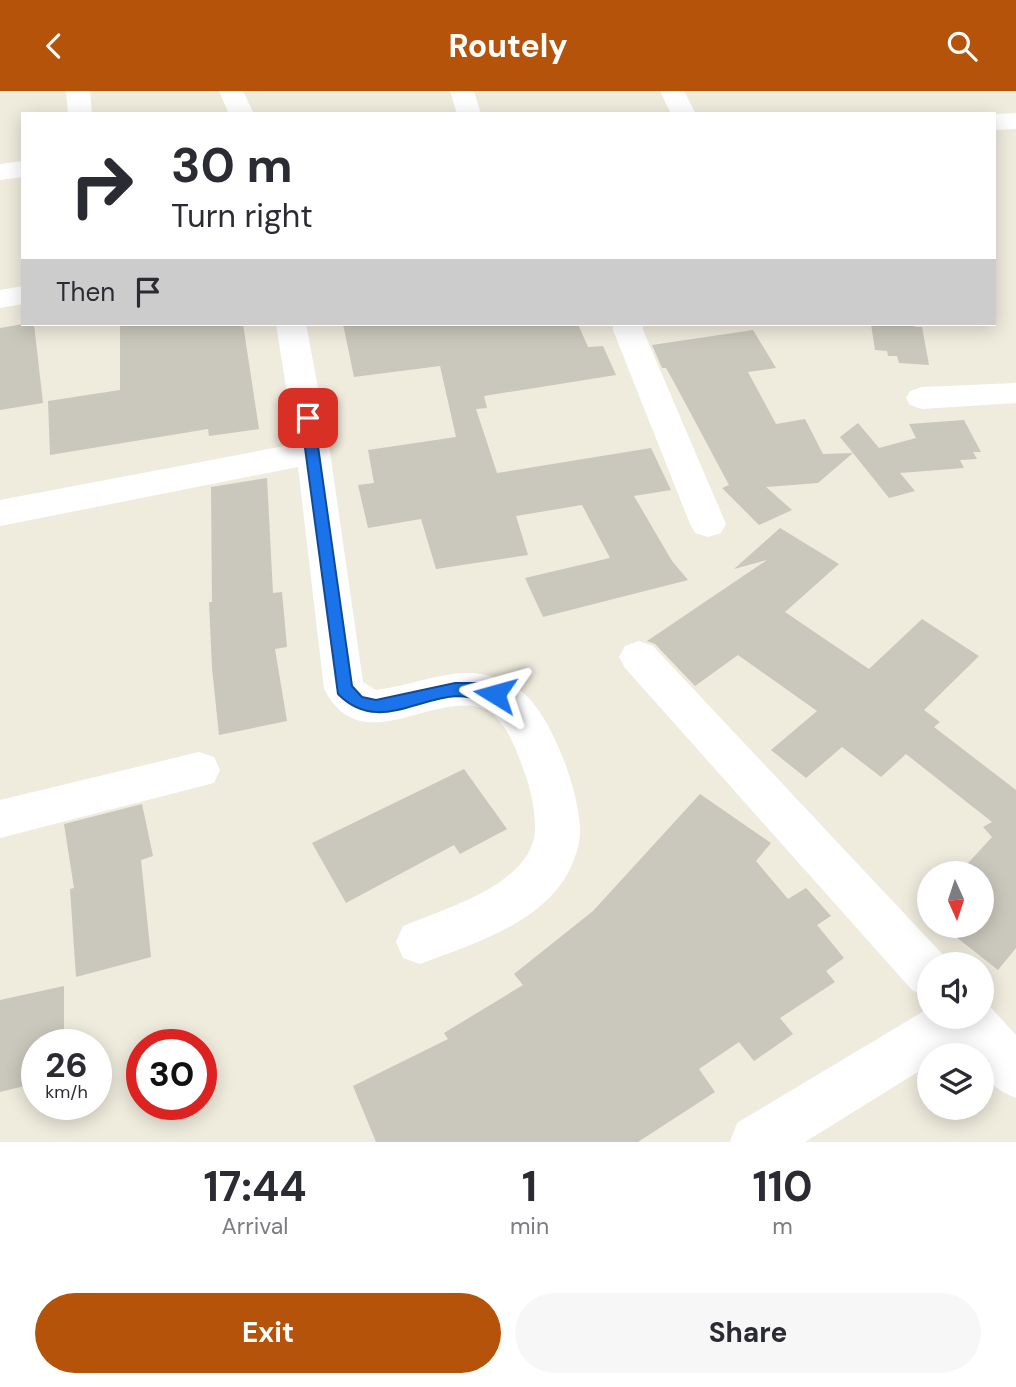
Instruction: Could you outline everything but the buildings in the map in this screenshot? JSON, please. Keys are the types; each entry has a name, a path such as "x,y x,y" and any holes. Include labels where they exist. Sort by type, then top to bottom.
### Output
{"street":[{"path":"78,91 80,112"},
{"path":"231,91 241,112"},
{"path":"462,91 467,112"},
{"path":"672,91 683,112"},
{"path":"996,122 1016,121"},
{"path":"0,172 21,169"},
{"path":"0,299 21,295"},
{"path":"291,326 313,452 344,689 357,702 376,707 455,689 482,690 495,694 514,710 528,733 557,812 557,840 553,855 546,869 531,885 515,899 421,942"},
{"path":"628,326 708,524"},
{"path":"922,398 1016,393"},
{"path":"0,513 313,452"},
{"path":"639,657 917,961"},
{"path":"0,819 200,770"},
{"path":"756,1142 941,1029"},
{"path":"978,1029 1016,1073"}],"route":[{"path":"308,418 344,689 349,697 366,707 376,707 455,689 482,690 495,694"}]}
